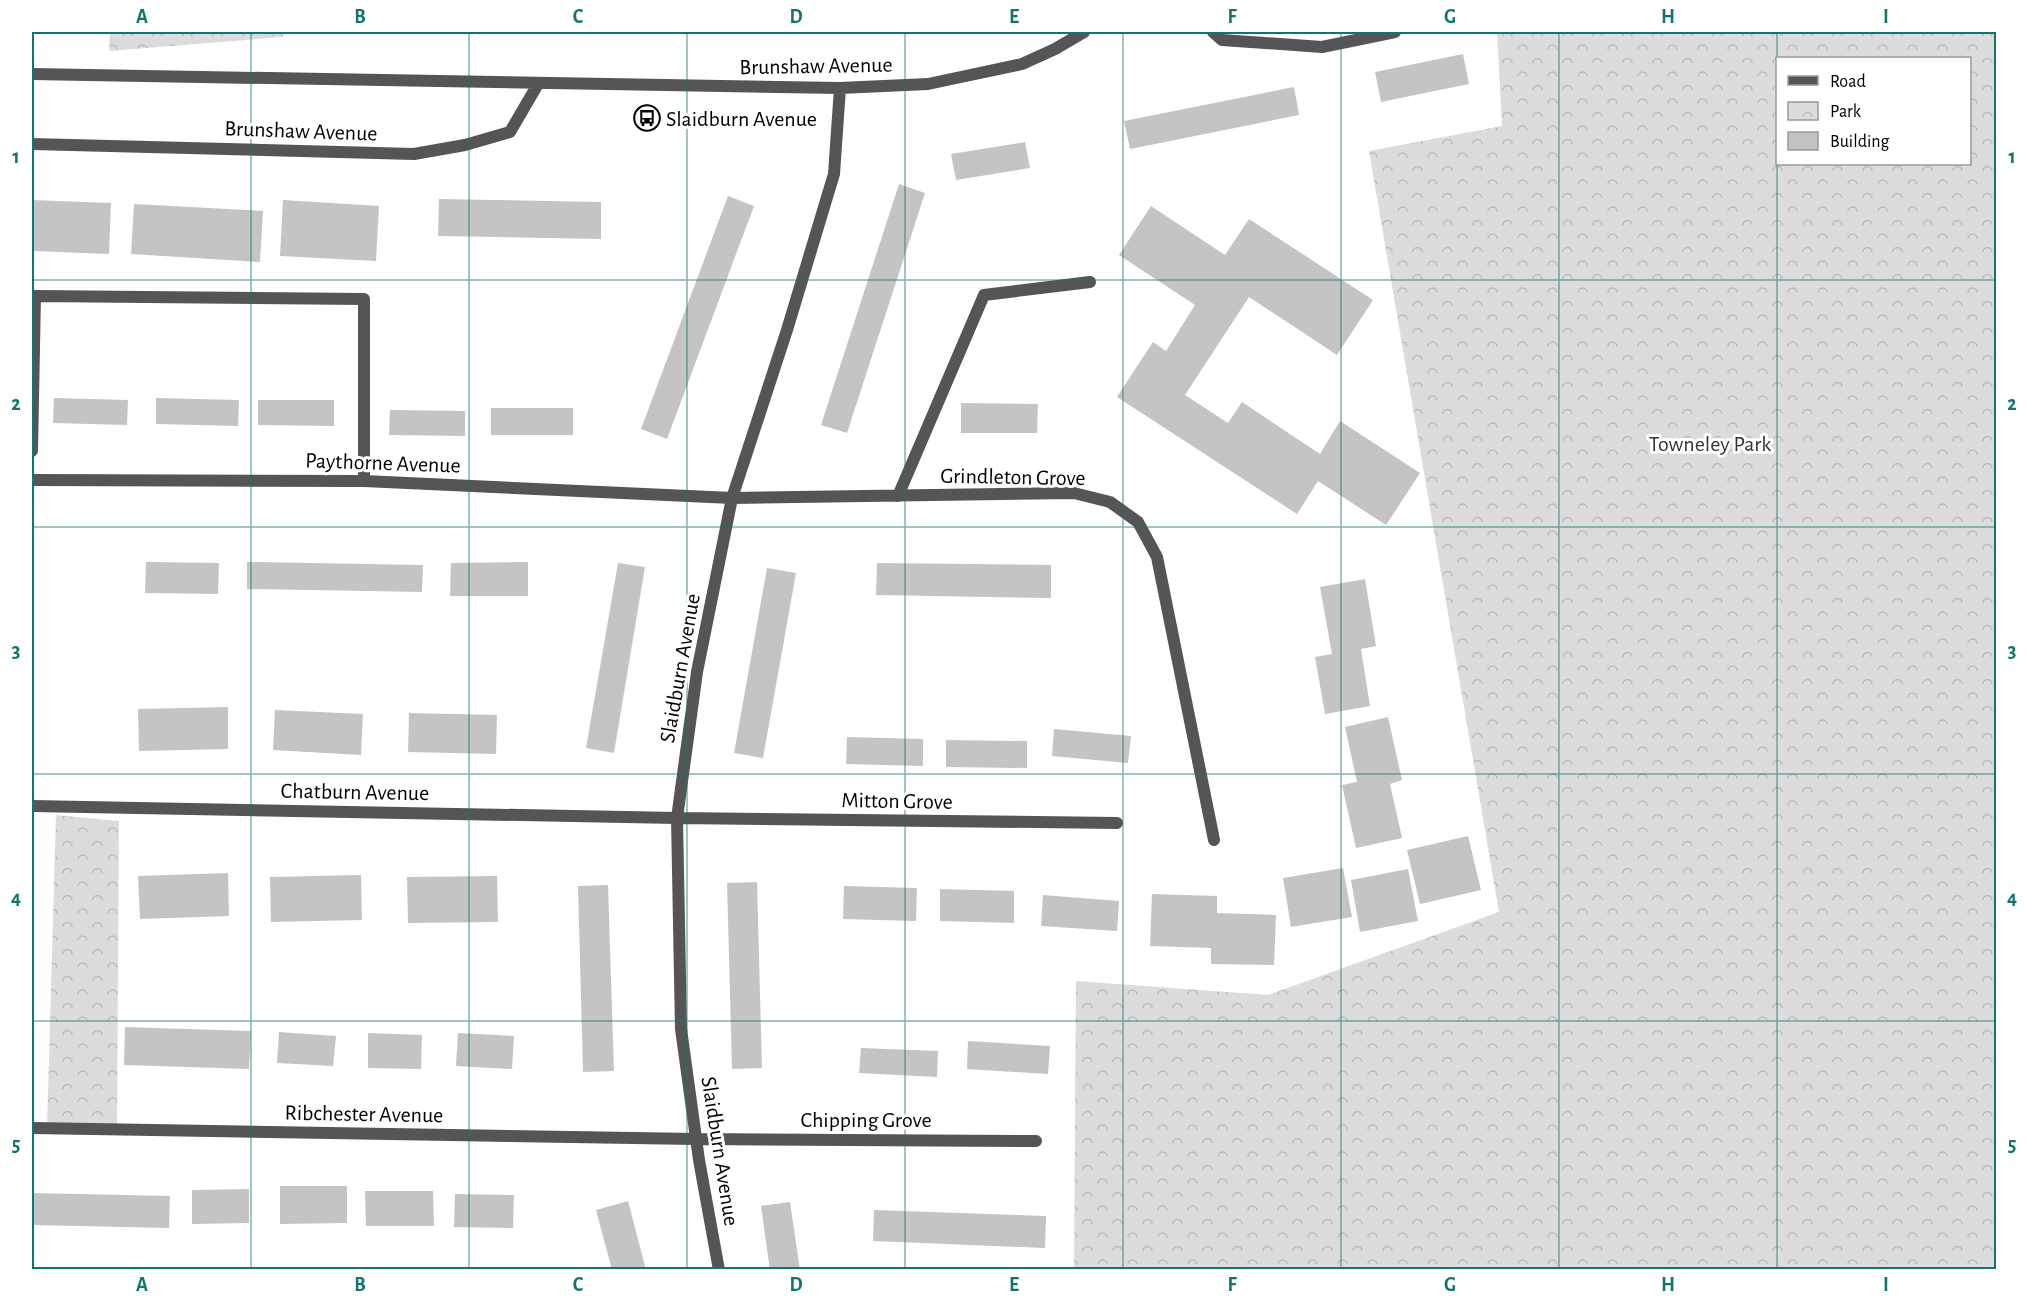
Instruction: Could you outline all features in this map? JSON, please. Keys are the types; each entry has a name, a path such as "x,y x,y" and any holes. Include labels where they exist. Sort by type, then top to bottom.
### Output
{"street":[{"name":"Brunshaw Avenue","path":"32,74 840,88 928,84 1022,64 1055,49 1084,32"},
{"path":"1212,32 1222,40 1322,47 1395,32"},
{"name":"Brunshaw Avenue","path":"32,144 414,154 465,145 510,132 538,84"},
{"name":"Slaidburn Avenue","path":"719,1269 696,1139 681,1029 677,818 697,672 732,498 787,330 834,174 840,88"},
{"path":"897,496 984,295 1090,282"},
{"path":"32,451 34,296 364,299 364,481"},
{"name":"Paythorne Avenue","path":"32,480 364,481 732,498"},
{"name":"Grindleton Grove","path":"732,498 1074,493 1110,502 1138,522 1157,557 1214,840"},
{"name":"Chatburn Avenue","path":"32,806 677,818"},
{"name":"Mitton Grove","path":"677,818 1117,823"},
{"name":"Ribchester Avenue","path":"32,1128 696,1139"},
{"name":"Chipping Grove","path":"696,1139 1036,1141"}],"green space":[{"path":"110,32 283,32 283,37 109,51"},
{"name":"Towneley Park","path":"1497,32 1996,32 1996,1269 1074,1269 1076,981 1268,995 1499,912 1369,151 1502,126"},
{"path":"56,815 119,821 117,1130 47,1128"}],"building":[{"path":"1463,54 1469,84 1381,102 1375,72"},
{"path":"1294,87 1299,115 1130,149 1124,121"},
{"path":"1025,142 1030,168 956,180 951,154"},
{"path":"899,184 925,193 847,433 821,425"},
{"path":"728,196 754,206 667,439 641,429"},
{"path":"439,199 601,202 601,239 438,236"},
{"path":"32,200 111,203 109,254 32,251"},
{"path":"283,200 379,206 376,261 280,256"},
{"path":"134,204 263,211 260,262 131,254"},
{"path":"1151,206 1225,255 1249,219 1373,300 1337,355 1249,297 1185,395 1228,423 1242,402 1320,454 1340,421 1420,473 1386,525 1318,481 1297,514 1117,397 1153,342 1166,351 1195,305 1119,255"},
{"path":"54,398 128,400 127,425 53,423"},
{"path":"156,398 239,400 238,426 156,424"},
{"path":"258,400 334,400 334,426 258,425"},
{"path":"961,403 1038,404 1037,433 961,433"},
{"path":"491,408 573,408 573,435 491,435"},
{"path":"390,410 465,411 465,436 389,435"},
{"path":"146,562 219,563 218,594 145,593"},
{"path":"247,562 423,565 422,592 247,589"},
{"path":"528,562 528,596 450,596 451,563"},
{"path":"618,563 645,567 614,753 586,748"},
{"path":"877,563 1051,565 1051,598 876,595"},
{"path":"767,568 796,573 763,758 734,753"},
{"path":"1365,579 1376,646 1361,649 1370,706 1325,714 1315,657 1332,654 1320,587"},
{"path":"228,707 228,749 139,751 138,709"},
{"path":"275,710 363,714 361,755 273,750"},
{"path":"409,713 497,715 496,754 408,752"},
{"path":"1388,717 1402,780 1390,784 1402,838 1356,848 1342,785 1357,782 1345,727"},
{"path":"1054,729 1131,736 1128,763 1052,756"},
{"path":"847,737 923,739 923,766 846,764"},
{"path":"946,740 1027,741 1027,768 946,767"},
{"path":"1468,836 1481,890 1420,904 1407,850"},
{"path":"1343,868 1352,917 1291,927 1283,878"},
{"path":"1408,869 1418,921 1360,932 1351,880"},
{"path":"228,873 229,916 140,919 138,876"},
{"path":"361,875 362,920 271,922 270,877"},
{"path":"497,876 498,922 408,923 407,877"},
{"path":"757,882 762,1068 732,1069 727,883"},
{"path":"608,885 614,1071 583,1072 578,886"},
{"path":"844,886 917,888 916,921 843,919"},
{"path":"940,889 1014,891 1014,923 940,921"},
{"path":"1152,894 1217,896 1217,913 1276,915 1274,965 1211,964 1211,948 1150,946"},
{"path":"1043,895 1119,901 1117,931 1041,926"},
{"path":"125,1027 251,1031 249,1069 124,1065"},
{"path":"279,1032 336,1036 333,1066 277,1063"},
{"path":"368,1033 422,1035 421,1069 368,1068"},
{"path":"458,1033 514,1036 512,1069 456,1066"},
{"path":"968,1041 1050,1046 1048,1074 967,1069"},
{"path":"861,1048 938,1051 937,1077 859,1073"},
{"path":"280,1186 347,1186 347,1223 280,1224"},
{"path":"249,1189 249,1223 192,1224 192,1190"},
{"path":"365,1191 433,1191 434,1226 366,1226"},
{"path":"32,1193 170,1196 169,1228 32,1225"},
{"path":"455,1194 514,1195 513,1228 454,1227"},
{"path":"628,1201 646,1270 612,1270 596,1210"},
{"path":"790,1202 800,1270 770,1270 761,1206"},
{"path":"874,1210 1046,1216 1045,1248 873,1241"}],"place":[{"name":"Slaidburn Avenue","path":"647,118"}]}
